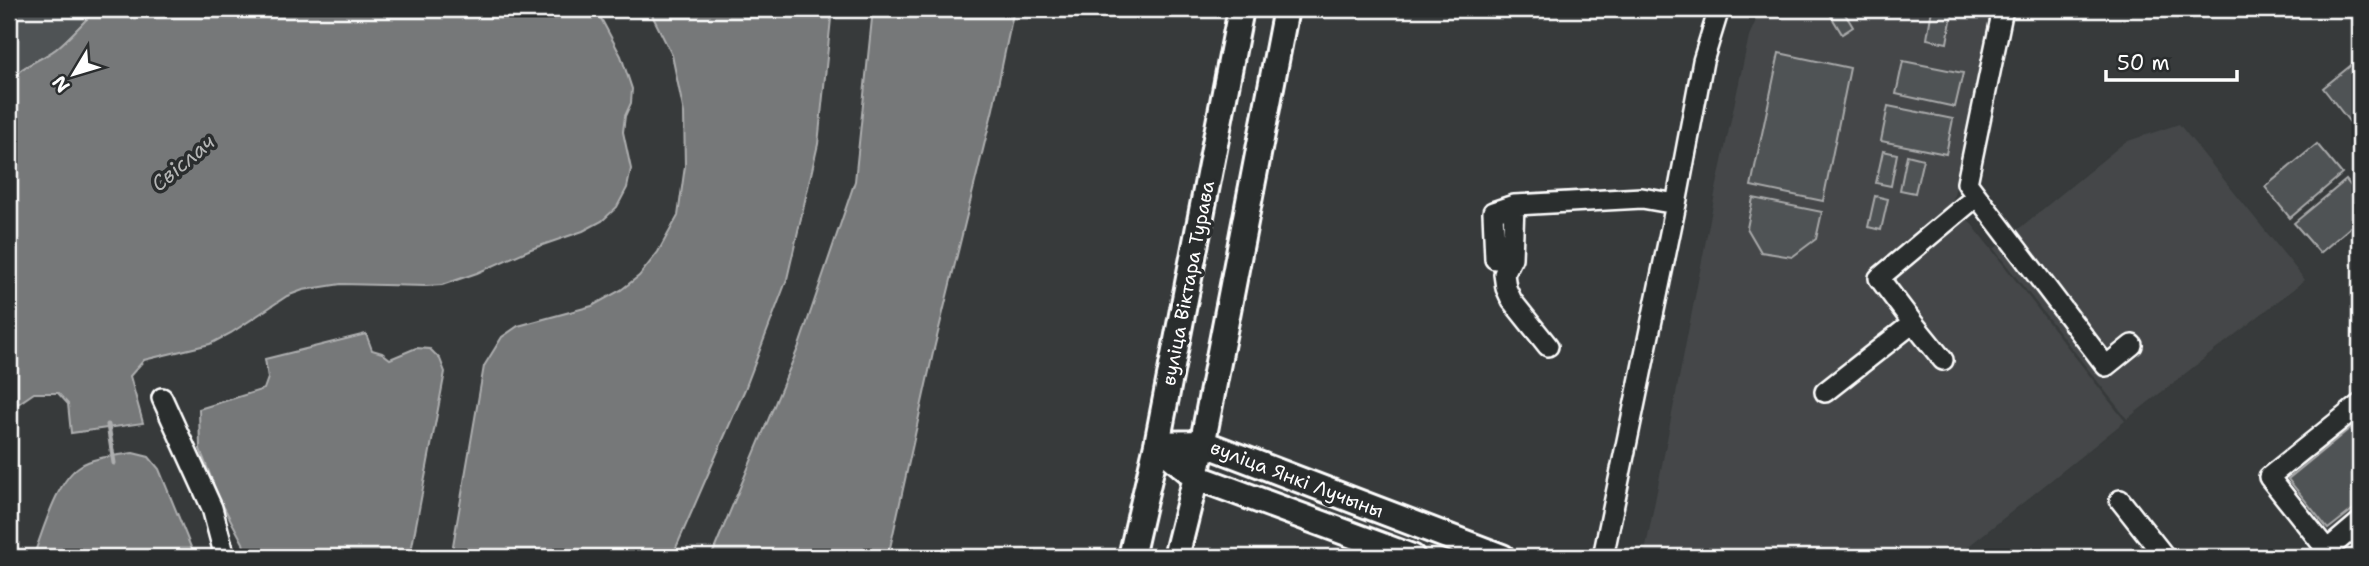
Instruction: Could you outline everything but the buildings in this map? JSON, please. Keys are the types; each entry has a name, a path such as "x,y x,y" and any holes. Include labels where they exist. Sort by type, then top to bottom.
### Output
{"main road":[{"name":"вуліца Віктара Турава","path":"1131,557 1157,444 1241,9"},
{"path":"1177,557 1203,443 1286,9"},
{"name":"вуліца Янкі Лучыны","path":"1157,444 1203,443 1502,557"},
{"name":"вуліца Янкі Лучыны","path":"1157,444 1196,477 1412,557"}],"lane":[{"path":"1604,557 1703,61 1719,9"},
{"path":"2003,9 1967,183 2106,366 2132,345"},
{"path":"1943,360 1879,278 1977,196"},
{"path":"1495,259 1493,212 1514,205 1642,198 1676,204"},
{"path":"1514,205 1512,258 1504,274 1506,288 1512,301 1548,346"},
{"path":"1825,392 1913,323"},
{"path":"162,398 212,508 225,557"},
{"path":"2360,404 2269,477 2327,550 2360,522"},
{"path":"2120,500 2165,557"}],"shaded area":[{"path":"9,9 96,9 56,49 9,81"},
{"path":"1761,9 1992,9 1953,200 2125,421 1955,557 1644,557 1715,194 1749,36"},
{"path":"1842,9 1853,27 1842,34 1831,16"},
{"path":"1932,9 1953,9 1947,43 1927,39"},
{"path":"1779,53 1850,68 1823,201 1751,186"},
{"path":"2360,58 2360,135 2323,88"},
{"path":"1903,61 1963,73 1955,107 1896,94"},
{"path":"1888,106 1953,119 1946,154 1881,141"},
{"path":"2179,124 2305,280 2127,419 1994,249 2125,142"},
{"path":"2317,144 2342,174 2290,218 2265,187"},
{"path":"1883,151 1897,154 1891,186 1876,183"},
{"path":"1907,155 1923,159 1915,193 1900,190"},
{"path":"2346,180 2360,197 2360,219 2320,253 2294,223"},
{"path":"1875,196 1888,199 1881,230 1868,227"},
{"path":"1753,198 1822,212 1816,239 1792,257 1761,252 1747,228"},
{"path":"2360,420 2360,504 2328,529 2288,479"}],"water":[{"name":"Свіслач","path":"96,9 596,9 621,56 632,89 623,132 631,169 627,188 617,207 602,221 583,231 442,285 341,284 303,290 287,296 210,344 144,360 130,376 143,423 71,433 68,404 58,393 34,393 9,410 9,81 56,49"},
{"path":"649,9 832,9 818,144 787,279 745,389 672,557 451,557 484,366 502,337 518,326 592,306 621,290 639,276 658,252 678,216 685,166 684,113 672,55"},
{"path":"873,9 1014,9 888,557 711,557 799,346 855,181"},
{"path":"366,334 372,350 390,359 416,348 430,349 440,359 445,372 410,557 246,557 243,543 219,498 200,449 199,409 264,389 268,378 265,359"},
{"path":"133,453 149,457 159,469 195,557 33,557 57,495 72,473 92,461"}],"waterway":[{"path":"108,425 114,463"}]}
